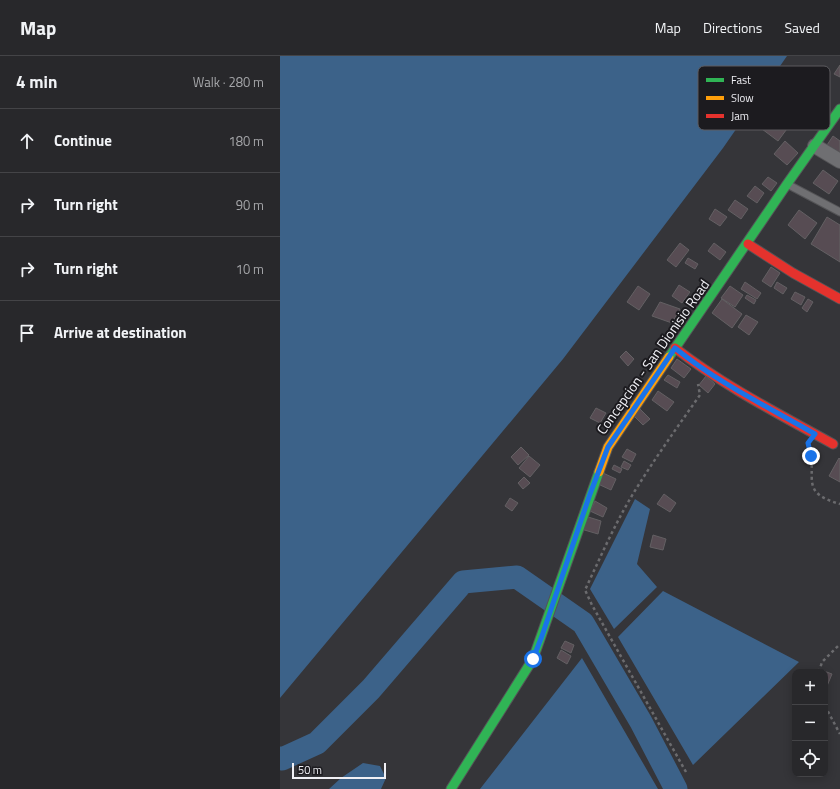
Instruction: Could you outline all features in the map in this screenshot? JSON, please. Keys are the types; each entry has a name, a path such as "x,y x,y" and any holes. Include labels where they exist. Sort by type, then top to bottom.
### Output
{"main road":[{"name":"Concepcion - San Dionisio Road","path":"830,124 840,109"},
{"name":"Concepcion - San Dionisio Road","path":"451,789 533,659 608,447 748,244 787,184 826,130"},
{"path":"748,244 793,273 840,299"},
{"path":"675,348 695,364 742,393 834,444"}],"street":[{"path":"815,146 840,161"}],"lane":[{"path":"787,184 840,212"}],"path":[{"path":"686,772 585,590 609,539 635,490 667,440 700,396 695,364"},
{"path":"815,434 808,443 811,456 811,481 817,494 826,500 840,504"},
{"path":"821,669 822,662 840,644"},
{"path":"828,712 840,734"}],"water":[{"path":"280,56 787,56 780,66 698,66 698,130 736,130 563,359 280,698"},
{"path":"635,499 650,509 637,564 657,587 614,629 590,589"},
{"path":"663,591 799,662 693,765 618,637"},
{"path":"582,658 658,789 480,789"},
{"path":"363,763 380,766 386,778 381,789 329,789 341,778"}],"building":[{"path":"840,65 840,77 834,74"},
{"path":"763,130 786,130 778,141"},
{"path":"833,136 840,141 840,158 825,148"},
{"path":"785,141 798,153 787,165 774,154"},
{"path":"823,170 838,181 829,194 813,183"},
{"path":"768,177 777,183 771,191 762,184"},
{"path":"755,186 764,193 757,203 747,196"},
{"path":"735,200 748,209 741,219 728,210"},
{"path":"715,209 727,217 720,226 709,219"},
{"path":"799,210 817,223 805,239 788,225"},
{"path":"827,217 840,225 840,262 811,244"},
{"path":"680,243 689,250 676,267 667,260"},
{"path":"714,243 726,252 720,260 708,251"},
{"path":"688,258 698,264 695,269 685,263"},
{"path":"771,267 780,273 771,287 762,281"},
{"path":"745,282 761,293 757,299 741,289"},
{"path":"777,282 787,288 783,294 774,288"},
{"path":"679,285 690,292 682,303 672,296"},
{"path":"638,286 650,294 639,310 627,302"},
{"path":"730,286 743,295 735,307 721,298"},
{"path":"795,292 805,297 801,305 791,299"},
{"path":"747,295 756,300 754,304 745,298"},
{"path":"722,299 742,314 732,328 712,313"},
{"path":"808,299 813,302 807,312 802,308"},
{"path":"660,302 680,309 672,323 652,316"},
{"path":"746,315 758,322 749,335 738,327"},
{"path":"626,351 634,359 628,366 620,357"},
{"path":"677,359 691,369 684,378 671,368"},
{"path":"668,375 680,382 677,388 664,380"},
{"path":"706,376 715,384 708,393 699,385"},
{"path":"658,391 674,402 667,411 652,400"},
{"path":"596,408 606,413 600,423 590,418"},
{"path":"640,409 650,419 643,425 634,416"},
{"path":"521,447 529,455 518,465 511,457"},
{"path":"627,449 636,454 632,462 622,457"},
{"path":"529,456 540,465 530,477 519,468"},
{"path":"839,458 840,459 840,482 829,476"},
{"path":"624,461 631,465 628,470 621,467"},
{"path":"614,465 622,469 620,473 612,469"},
{"path":"603,473 616,479 611,490 598,484"},
{"path":"524,477 530,483 523,489 518,483"},
{"path":"664,494 676,503 670,512 657,504"},
{"path":"510,498 518,503 512,511 505,506"},
{"path":"595,501 607,508 603,517 590,511"},
{"path":"585,516 601,521 598,534 581,529"},
{"path":"653,535 666,539 663,550 650,547"},
{"path":"565,641 574,645 571,653 561,648"},
{"path":"561,650 571,656 567,664 557,658"},
{"path":"828,672 832,674 828,684"}],"waterway":[{"path":"280,758 282,759 317,743 371,689 463,582 517,577 583,623 641,722 676,789"}],"traffic: fast":[{"path":"830,123 840,109"},
{"path":"669,357 825,130"},
{"path":"451,789 533,659 599,472"}],"traffic: slow":[{"path":"599,472 608,447 669,357"}],"traffic: jam":[{"path":"748,244 793,273 840,299"},
{"path":"675,348 732,387 833,444"}],"route":[{"path":"533,659 590,494 608,447 675,348 695,364 742,393 815,434 808,443 811,456"}]}
